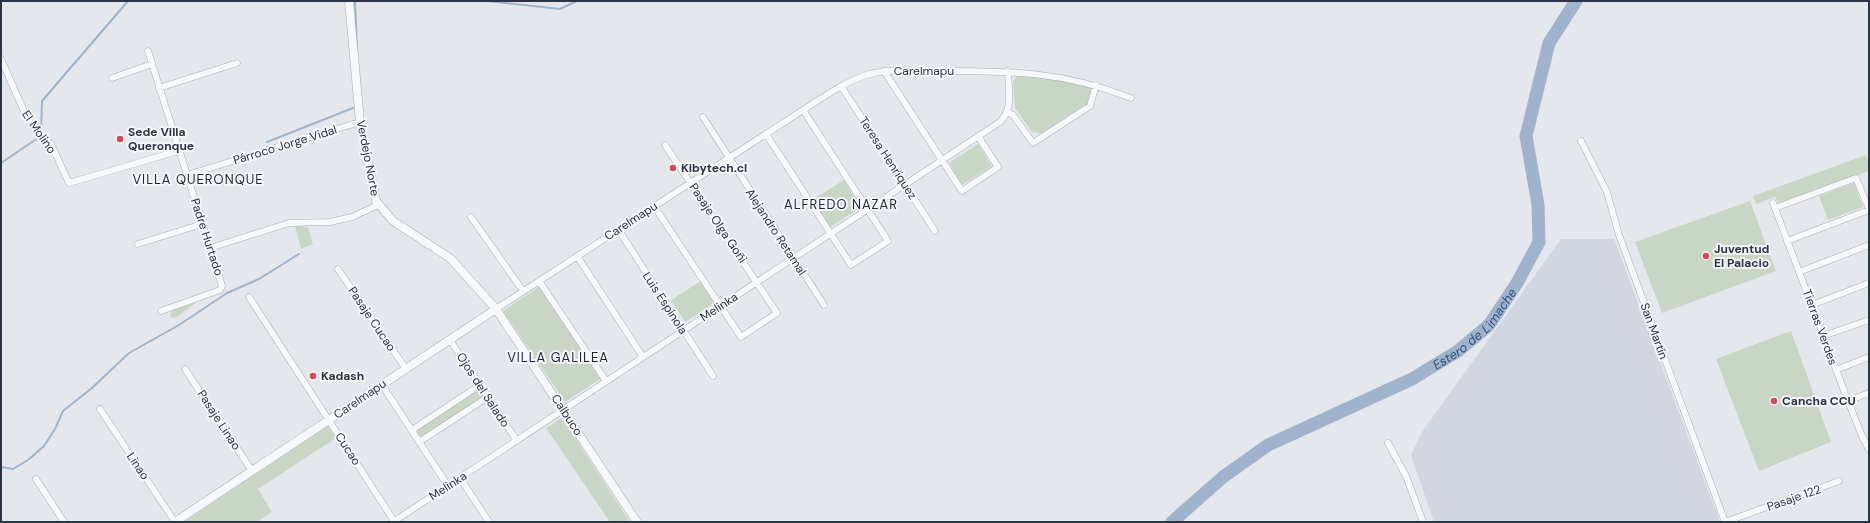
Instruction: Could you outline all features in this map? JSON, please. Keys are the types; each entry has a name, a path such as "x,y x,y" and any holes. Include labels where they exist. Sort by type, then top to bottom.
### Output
{"street":[{"name":"Verdejo Norte","path":"349,1 360,122 373,194 378,205 398,225 450,258 496,309"},
{"name":"Padre Hurtado","path":"148,51 178,151 222,286 220,290 160,311"},
{"name":"El Molino","path":"1,59 23,109 33,127 51,144 69,183 178,151"},
{"path":"159,88 237,63"},
{"path":"112,78 152,64"},
{"name":"Carelmapu","path":"175,522 690,182 841,86 861,77 884,71 904,70 1008,71 1048,75 1096,85 1130,98"},
{"path":"884,71 962,191 998,167 978,136"},
{"path":"1008,71 1009,105 1007,112 1013,115 1033,143 1090,106 1096,85"},
{"name":"Teresa Henríquez","path":"841,86 935,231"},
{"path":"766,134 851,265 888,241 803,110"},
{"name":"Melinka","path":"394,522 563,409 1000,122 1007,112"},
{"name":"Alejandro Retamal","path":"704,117 824,305"},
{"name":"Párroco Jorge Vidal","path":"187,175 360,122"},
{"name":"San Martín","path":"1581,141 1607,192 1619,235 1725,522"},
{"name":"Pasaje Olga Goñi","path":"665,145 777,313 742,337 721,306"},
{"name":"Tierras Verdes","path":"1869,210 1856,178 1774,206 1848,401 1862,436 1869,449"},
{"path":"210,248 289,223 330,222 352,217 378,205"},
{"path":"654,206 721,306"},
{"path":"1787,241 1869,210"},
{"path":"471,217 523,291"},
{"path":"138,244 202,224"},
{"name":"Luis Espínola","path":"618,230 713,376"},
{"path":"1799,272 1869,245"},
{"path":"577,256 643,357"},
{"name":"Pasaje Cucao","path":"338,269 406,369"},
{"path":"539,281 606,381"},
{"path":"1812,305 1869,283"},
{"name":"Cucao","path":"249,297 394,522"},
{"name":"Calbuco","path":"496,309 637,522"},
{"path":"1823,336 1869,320"},
{"name":"Ojos del Salado","path":"450,340 517,440"},
{"path":"1836,370 1869,357"},
{"name":"Pasaje Linao","path":"185,369 252,471"},
{"path":"382,385 448,486"},
{"path":"412,430 480,385"},
{"path":"1848,401 1869,393"},
{"path":"419,442 488,397"},
{"name":"Linao","path":"100,409 175,522"},
{"path":"1862,436 1869,433"},
{"path":"1388,443 1406,476 1423,522"},
{"path":"460,478 489,522"},
{"path":"36,479 64,522"},
{"name":"Pasaje 122","path":"1725,522 1839,481"}],"shaded area":[{"path":"1561,239 1614,239 1720,522 1434,522 1411,455 1422,432"}],"green space":[{"path":"1018,75 1046,77 1093,88 1088,103 1042,133 1032,132 1015,108 1013,81"},
{"path":"978,144 992,166 962,185 949,163"},
{"path":"1866,155 1869,163 1869,171 1780,205 1775,197 1756,204 1753,196"},
{"path":"844,180 861,207 829,228 812,200"},
{"path":"1854,183 1863,207 1828,220 1819,196"},
{"name":"Juventud El Palacio","path":"1750,201 1776,271 1662,313 1635,242"},
{"path":"295,226 308,227 313,244 301,249"},
{"path":"701,281 715,303 685,322 671,300"},
{"path":"540,286 602,378 565,402 503,311"},
{"path":"201,299 177,317 172,318 170,315 173,310"},
{"name":"Cancha CCU","path":"1791,331 1831,442 1759,471 1716,359"},
{"path":"479,388 484,396 421,438 416,430"},
{"path":"562,418 630,522 610,522 546,428"},
{"path":"328,426 336,438 258,489 272,512 257,522 184,522"}],"waterway":[{"path":"1,163 41,136 42,101 128,1"},
{"path":"355,1 357,48"},
{"path":"487,1 560,9 577,1"},
{"name":"Estero de Limache","path":"1172,522 1223,477 1268,445 1412,379 1458,351 1489,325 1517,283 1539,242 1538,205 1526,136 1549,43 1576,1"},
{"path":"267,142 353,108"},
{"path":"1,467 13,469 28,460 44,446 55,429 63,411 92,388 129,353 179,325 227,293 259,279 299,254"}],"place":[{"name":"Sede Villa Queronque","path":"120,139"},
{"name":"Kibytech.cl","path":"673,168"},
{"name":"Juventud El Palacio","path":"1706,256"},
{"name":"Kadash","path":"313,376"},
{"name":"Cancha CCU","path":"1774,401"}],"district":[{"name":"VILLA QUERONQUE","path":"198,179"},
{"name":"ALFREDO NAZAR","path":"841,204"},
{"name":"VILLA GALILEA","path":"558,357"}]}
